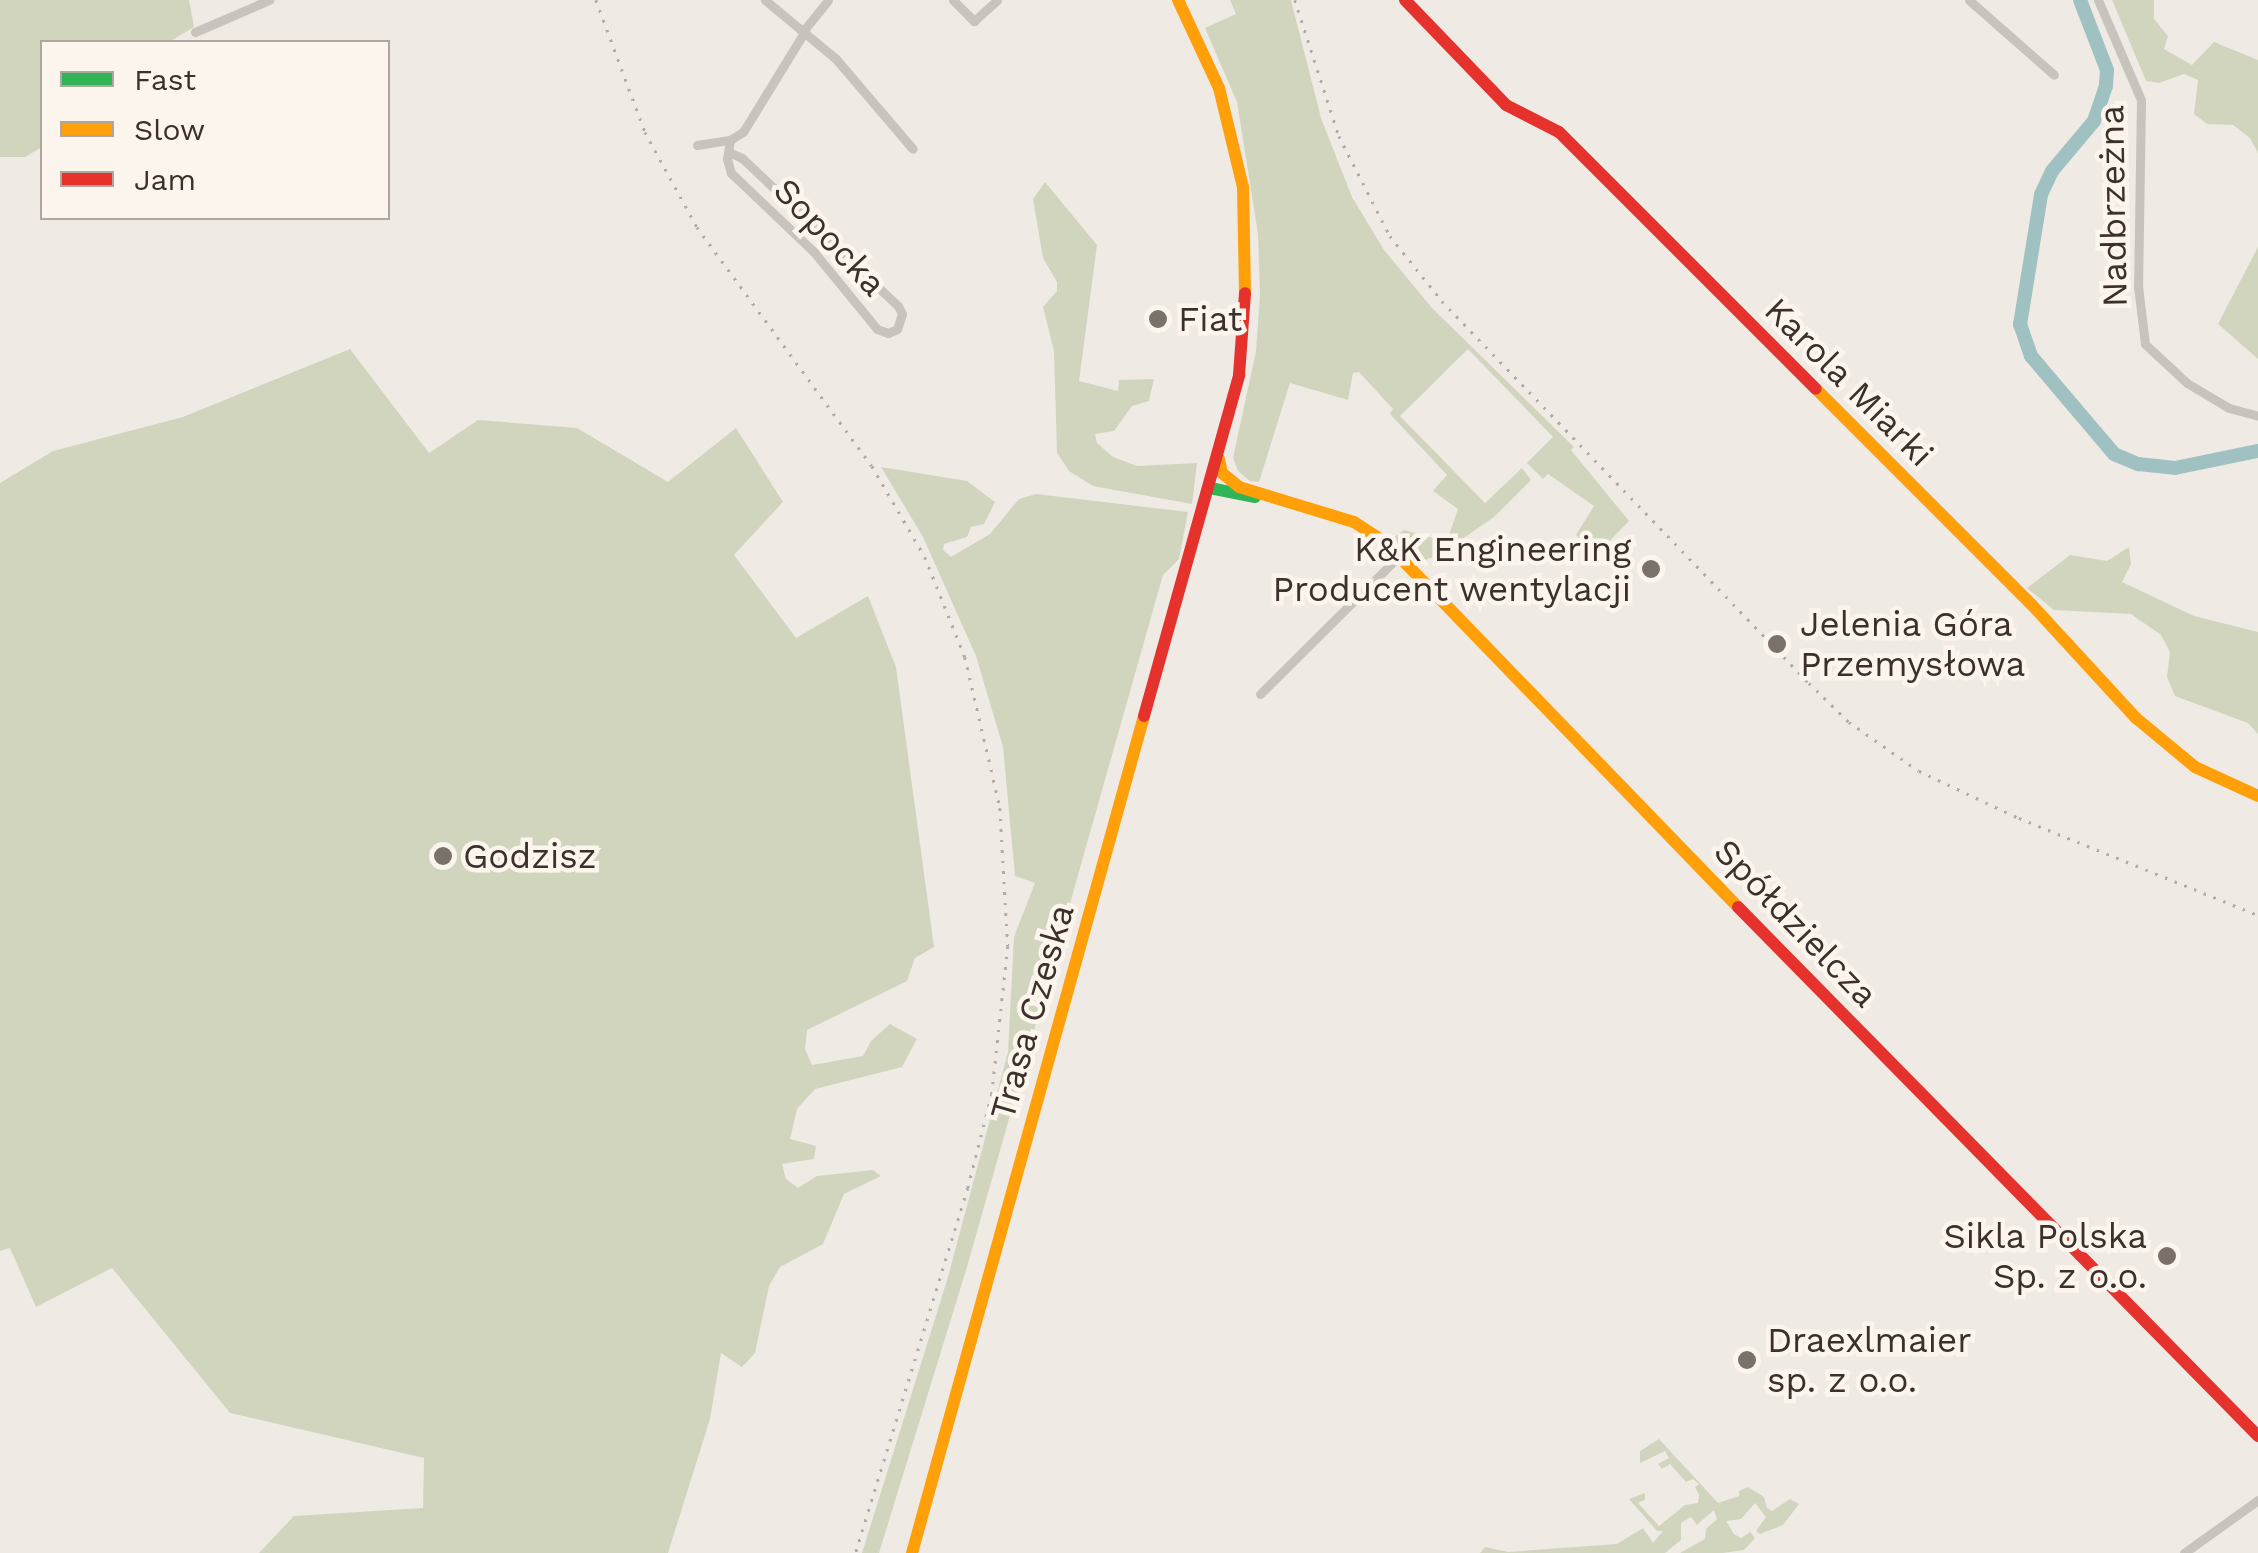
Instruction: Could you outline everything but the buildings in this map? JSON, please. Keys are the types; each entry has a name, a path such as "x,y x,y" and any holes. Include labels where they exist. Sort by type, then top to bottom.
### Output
{"street":[{"path":"195,32 269,0"},
{"path":"764,0 836,60 913,149"},
{"path":"697,144 730,140 752,120 828,0"},
{"path":"953,0 974,21 997,0"},
{"path":"1178,0 1219,88 1246,202 1245,325 1236,390 1210,488"},
{"name":"Karola Miarki","path":"1404,0 1506,105 1559,132 2032,605 2136,718 2195,768 2258,796"},
{"path":"1969,0 2054,75"},
{"name":"Nadbrzeżna","path":"2098,0 2141,100 2138,286 2145,344 2167,369 2196,389 2237,412 2258,416"},
{"path":"728,152 730,140"},
{"name":"Sopocka","path":"728,152 742,158 898,306 902,314 897,329 881,332 856,307 814,252 731,173 728,152"},
{"name":"Spółdzielcza","path":"1218,458 1222,473 1263,497"},
{"name":"Spółdzielcza","path":"1210,488 1220,483 1239,486"},
{"name":"Spółdzielcza","path":"1210,488 1263,497 1354,522 1399,556 1979,1157 2066,1238 2258,1436"},
{"name":"Trasa Czeska","path":"912,1553 1210,488"},
{"path":"1260,694 1399,556"},
{"path":"2184,1553 2258,1500"}],"green space":[{"path":"0,0 189,0 194,27 172,40 40,40 40,148 25,157 0,157"},
{"path":"1230,0 1291,0 1321,118 1352,197 1384,250 1432,308 1574,447 1571,450 1629,521 1596,555 1576,535 1594,506 1548,474 1543,479 1527,463 1553,437 1468,349 1400,416 1485,503 1522,468 1531,480 1494,517 1439,555 1416,563 1393,538 1404,530 1440,540 1449,535 1458,509 1433,491 1447,475 1390,414 1393,409 1359,372 1353,373 1348,400 1290,383 1259,482 1250,481 1238,471 1233,458 1256,351 1260,294 1258,234 1237,102 1205,28 1236,14"},
{"path":"2112,0 2154,0 2154,19 2168,36 2164,49 2192,65 2214,42 2258,60 2258,153 2250,138 2233,125 2207,124 2194,114 2198,80 2184,74 2159,83 2146,81"},
{"path":"1045,182 1097,245 1079,381 1118,391 1119,380 1154,379 1149,401 1132,406 1114,431 1095,434 1097,443 1113,457 1137,466 1197,463 1192,504 1093,486 1069,471 1057,453 1054,351 1043,307 1057,291 1057,282 1043,258 1033,199"},
{"path":"2258,247 2258,359 2218,324"},
{"path":"350,349 429,453 478,420 577,428 668,482 736,428 783,502 734,555 796,638 868,596 896,667 934,947 915,958 907,981 807,1030 805,1049 812,1065 863,1056 871,1041 890,1024 917,1039 902,1067 815,1089 797,1109 790,1139 816,1146 814,1159 782,1164 786,1179 798,1188 817,1176 873,1170 881,1176 844,1194 823,1244 780,1267 769,1286 755,1353 742,1367 721,1353 710,1419 668,1553 259,1553 294,1516 423,1508 424,1458 230,1413 112,1268 36,1307 10,1248 0,1251 0,483 53,451 183,417"},
{"path":"881,467 967,481 995,502 984,524 971,527 967,537 944,544 943,550 951,557 990,534 1019,499 1036,494 1188,512 1179,559 1163,575 967,1267 879,1553 862,1553 948,1277 1008,1052 1014,937 1035,883 1015,876 1003,747 976,656 923,537"},
{"path":"2129,547 2131,564 2122,582 2194,616 2258,632 2258,734 2248,723 2175,696 2167,677 2170,652 2161,635 2131,614 2054,610 2027,588 2070,555 2107,561"},
{"path":"1659,1439 1718,1503 1739,1496 1739,1491 1748,1487 1764,1497 1772,1511 1790,1499 1799,1504 1783,1525 1760,1534 1756,1531 1766,1517 1755,1503 1741,1519 1726,1521 1734,1534 1741,1538 1750,1532 1755,1538 1744,1550 1680,1553 1705,1539 1706,1529 1717,1519 1714,1510 1697,1525 1691,1517 1681,1523 1681,1540 1665,1553 1480,1553 1485,1547 1508,1552 1617,1544 1643,1528 1653,1543 1663,1531 1657,1531 1629,1499 1645,1493 1645,1500 1638,1503 1659,1526 1685,1505 1698,1503 1699,1495 1695,1487 1699,1484 1693,1479 1686,1482 1670,1464 1662,1469 1658,1464 1669,1458 1665,1451 1640,1463 1640,1451"}],"waterway":[{"path":"2080,0 2107,70 2106,86 2094,121 2052,171 2041,195 2020,324 2031,356 2114,454 2138,464 2175,468 2258,451"}],"railway":[{"path":"596,0 645,132 697,227 872,466 925,557 965,657 1000,808 1008,946 992,1094 968,1188 856,1553"},
{"path":"1295,0 1339,136 1390,236 1442,301 1849,722 1919,771 2019,818 2258,915"}],"traffic: fast":[{"path":"1210,488 1255,497"}],"traffic: slow":[{"path":"1178,0 1219,88 1243,187 1245,293"},
{"path":"1816,389 2032,605 2136,718 2195,767 2258,796"},
{"path":"1219,459 1222,473 1239,487 1354,522 1386,543 1738,907"},
{"path":"912,1553 1144,716"}],"traffic: jam":[{"path":"1405,0 1506,105 1559,132 1816,389"},
{"path":"1144,716 1239,375 1245,293"},
{"path":"1738,907 2258,1436"}],"place":[{"name":"Fiat","path":"1158,319"},
{"name":"K&K Engineering Producent wentylacji","path":"1651,569"},
{"name":"Jelenia Góra Przemysłowa","path":"1777,644"},
{"name":"Godzisz","path":"443,856"},
{"name":"Sikla Polska Sp. z o.o.","path":"2167,1256"},
{"name":"Draexlmaier sp. z o.o.","path":"1747,1360"}]}
